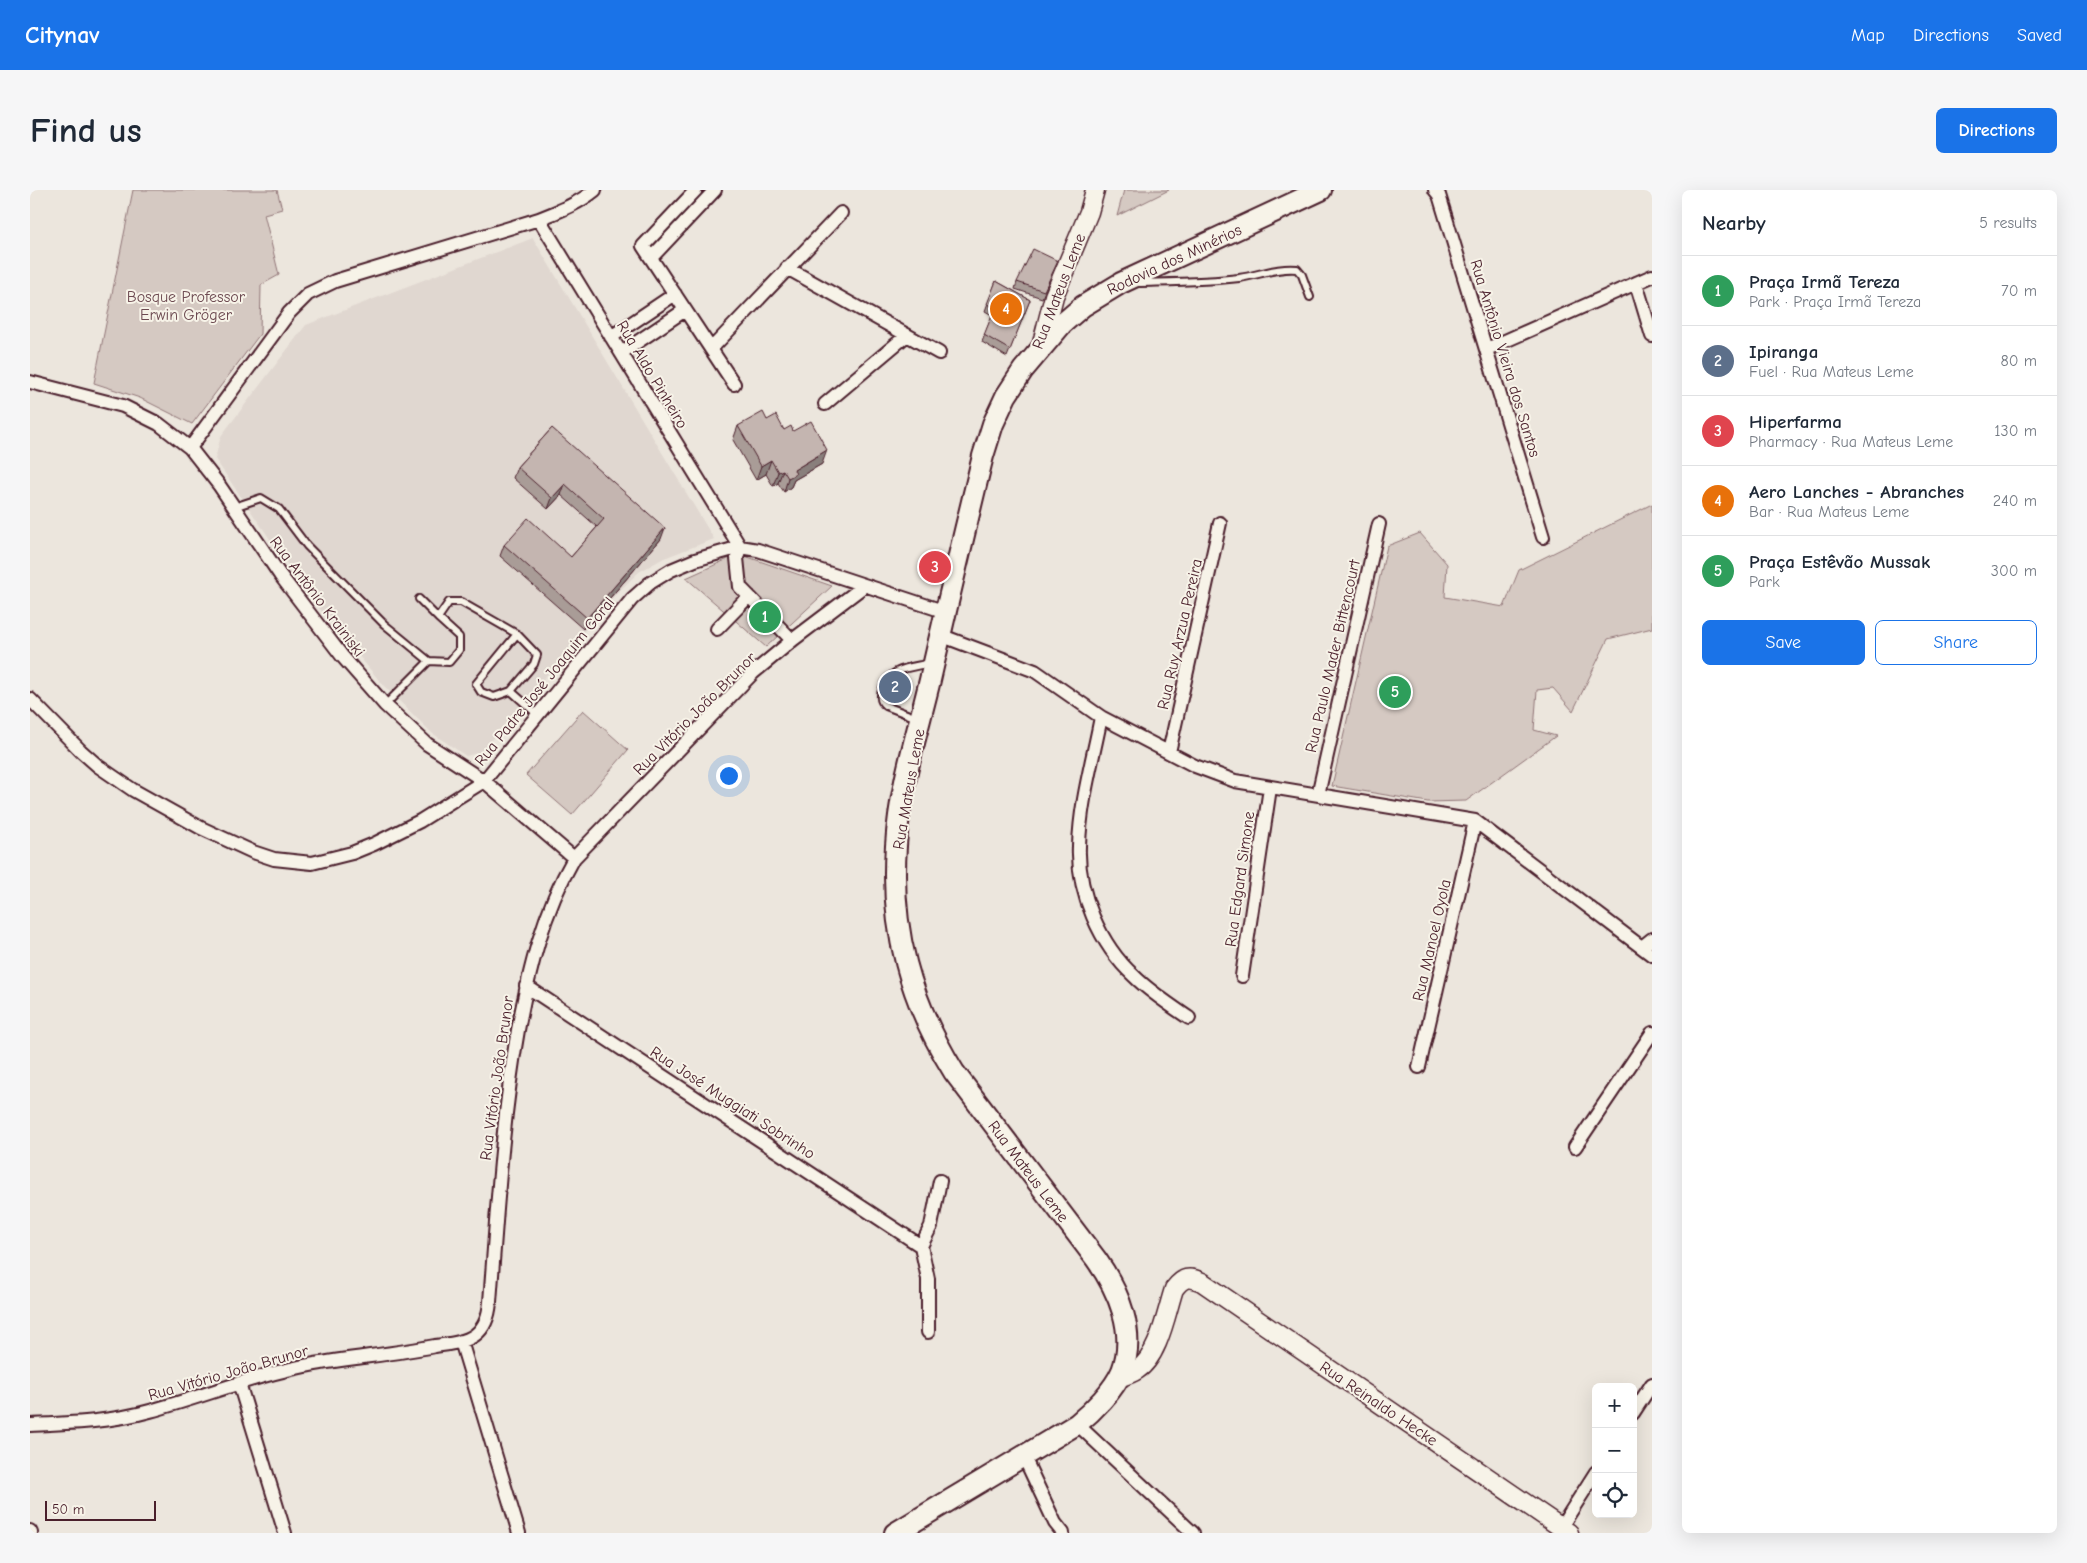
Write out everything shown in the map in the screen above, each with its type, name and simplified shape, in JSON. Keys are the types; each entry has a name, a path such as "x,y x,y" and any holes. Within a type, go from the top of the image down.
{"main road":[{"name":"Rodovia dos Minérios","path":"1041,347 1062,324 1083,306 1121,283 1320,190"},
{"name":"Rua Mateus Leme","path":"895,1533 1077,1424 1100,1402 1118,1378 1125,1356 1126,1342 1122,1306 1115,1290 1096,1259 954,1072 932,1034 920,1009 908,975 897,913 896,845 904,791 983,456 993,424 1006,396 1041,347"}],"street":[{"path":"190,448 289,313 308,294 335,281 539,219 584,199 595,190"},
{"path":"696,190 644,246 734,384"},
{"path":"651,258 716,190"},
{"name":"Rua Mateus Leme","path":"1041,347 1054,296 1089,212 1095,190"},
{"name":"Rua Antônio Vieira dos Santos","path":"1441,192 1543,537"},
{"path":"711,349 841,212"},
{"name":"Rua Aldo Pinheiro","path":"539,219 740,547"},
{"path":"788,268 939,353"},
{"path":"1487,349 1652,276"},
{"path":"1636,283 1652,336"},
{"path":"611,337 675,294"},
{"path":"621,353 685,310"},
{"path":"825,404 907,336"},
{"name":"Rua Antônio Krainiski","path":"30,382 104,400 130,409 159,424 190,448 205,465 280,576 385,705 427,744 484,781 574,858"},
{"name":"Rua Ruy Arzua Pereira","path":"1169,752 1220,523"},
{"name":"Rua Paulo Mader Bittencourt","path":"1318,795 1379,524"},
{"path":"740,547 737,558 740,587 792,640"},
{"name":"Rua Padre José Joaquim Goral","path":"30,699 81,751 133,790 224,839 253,852 296,863 312,863 329,860 374,844 420,821 484,781 632,599 650,583 671,570 695,560 740,547 782,556 864,586"},
{"path":"864,586 946,612"},
{"name":"Rua Vitório João Brunor","path":"30,1425 80,1423 127,1416 150,1411 239,1383 314,1364 461,1341 475,1335 483,1327 488,1315 506,1108 526,986 538,939 562,878 574,858 753,673 792,640 864,586"},
{"path":"717,629 749,596"},
{"path":"940,635 1035,671 1101,718 1169,752 1235,781 1475,821 1649,947"},
{"path":"1101,718 1080,824 1078,848 1086,896 1094,918 1117,958 1150,991 1189,1018"},
{"name":"Rua Edgard Simone","path":"1242,976 1270,788"},
{"name":"Rua Manoel Oyola","path":"1419,1067 1475,821"},
{"name":"Rua José Muggiati Sobrinho","path":"526,986 921,1246"},
{"path":"1575,1147 1652,1033"},
{"path":"928,1332 928,1279 921,1246 932,1226 940,1181"},
{"name":"Rua Reinaldo Hecke","path":"1118,1378 1136,1371 1147,1361 1154,1349 1174,1289 1179,1282 1186,1278 1202,1282 1565,1530"},
{"path":"461,1341 519,1533"},
{"path":"239,1383 285,1533"},
{"path":"1637,1407 1652,1384"},
{"path":"1077,1424 1193,1533"},
{"path":"1024,1457 1055,1524 1063,1533"},
{"path":"1565,1530 1595,1473"}],"lane":[{"path":"1121,283 1208,282 1245,277 1287,268 1297,269 1302,275 1310,297"},
{"path":"233,507 261,498 279,509 307,546 384,624 429,661 449,662 459,650 459,637 419,599"},
{"path":"438,618 449,602 460,602 517,634 537,655 534,664 511,691 494,697 481,692 476,684 517,634"},
{"path":"385,705 429,661"},
{"path":"921,719 886,706 882,703 880,695 887,678 895,671 934,662"},
{"path":"511,691 538,714"}],"shaded area":[{"path":"533,238 714,539 664,558 639,572 615,595 481,752 466,756 432,733 383,685 310,597 215,459 221,436 306,325"}],"green space":[{"name":"Bosque Professor Erwin Gröger","path":"133,190 277,190 282,209 264,214 279,275 261,285 260,334 192,424 140,398 94,383"},
{"path":"1124,190 1169,190 1117,216"},
{"path":"1652,504 1652,628 1608,639 1573,711 1553,688 1537,690 1534,730 1556,736 1466,801 1428,802 1332,786 1387,546 1420,533 1447,564 1445,597 1504,607 1519,570"},
{"path":"739,554 832,586 766,647 686,578"},
{"path":"583,710 628,750 572,815 526,775"}],"building":[{"path":"1033,249 1058,261 1044,291 1017,282"},
{"path":"996,281 1030,300 1010,350 984,335 995,308 987,304"},
{"path":"763,412 767,420 776,415 784,430 791,426 793,431 811,421 827,450 794,470 796,474 788,478 783,470 778,472 771,460 761,466 738,426"},
{"path":"552,428 665,528 587,618 504,545 528,518 571,557 604,519 565,484 552,498 517,467"}],"place":[{"name":"Aero Lanches - Abranches","path":"1006,309"},
{"name":"Hiperfarma","path":"935,567"},
{"name":"Praça Irmã Tereza","path":"765,617"},
{"name":"Ipiranga","path":"895,687"},
{"name":"Praça Estêvão Mussak","path":"1395,692"}]}
